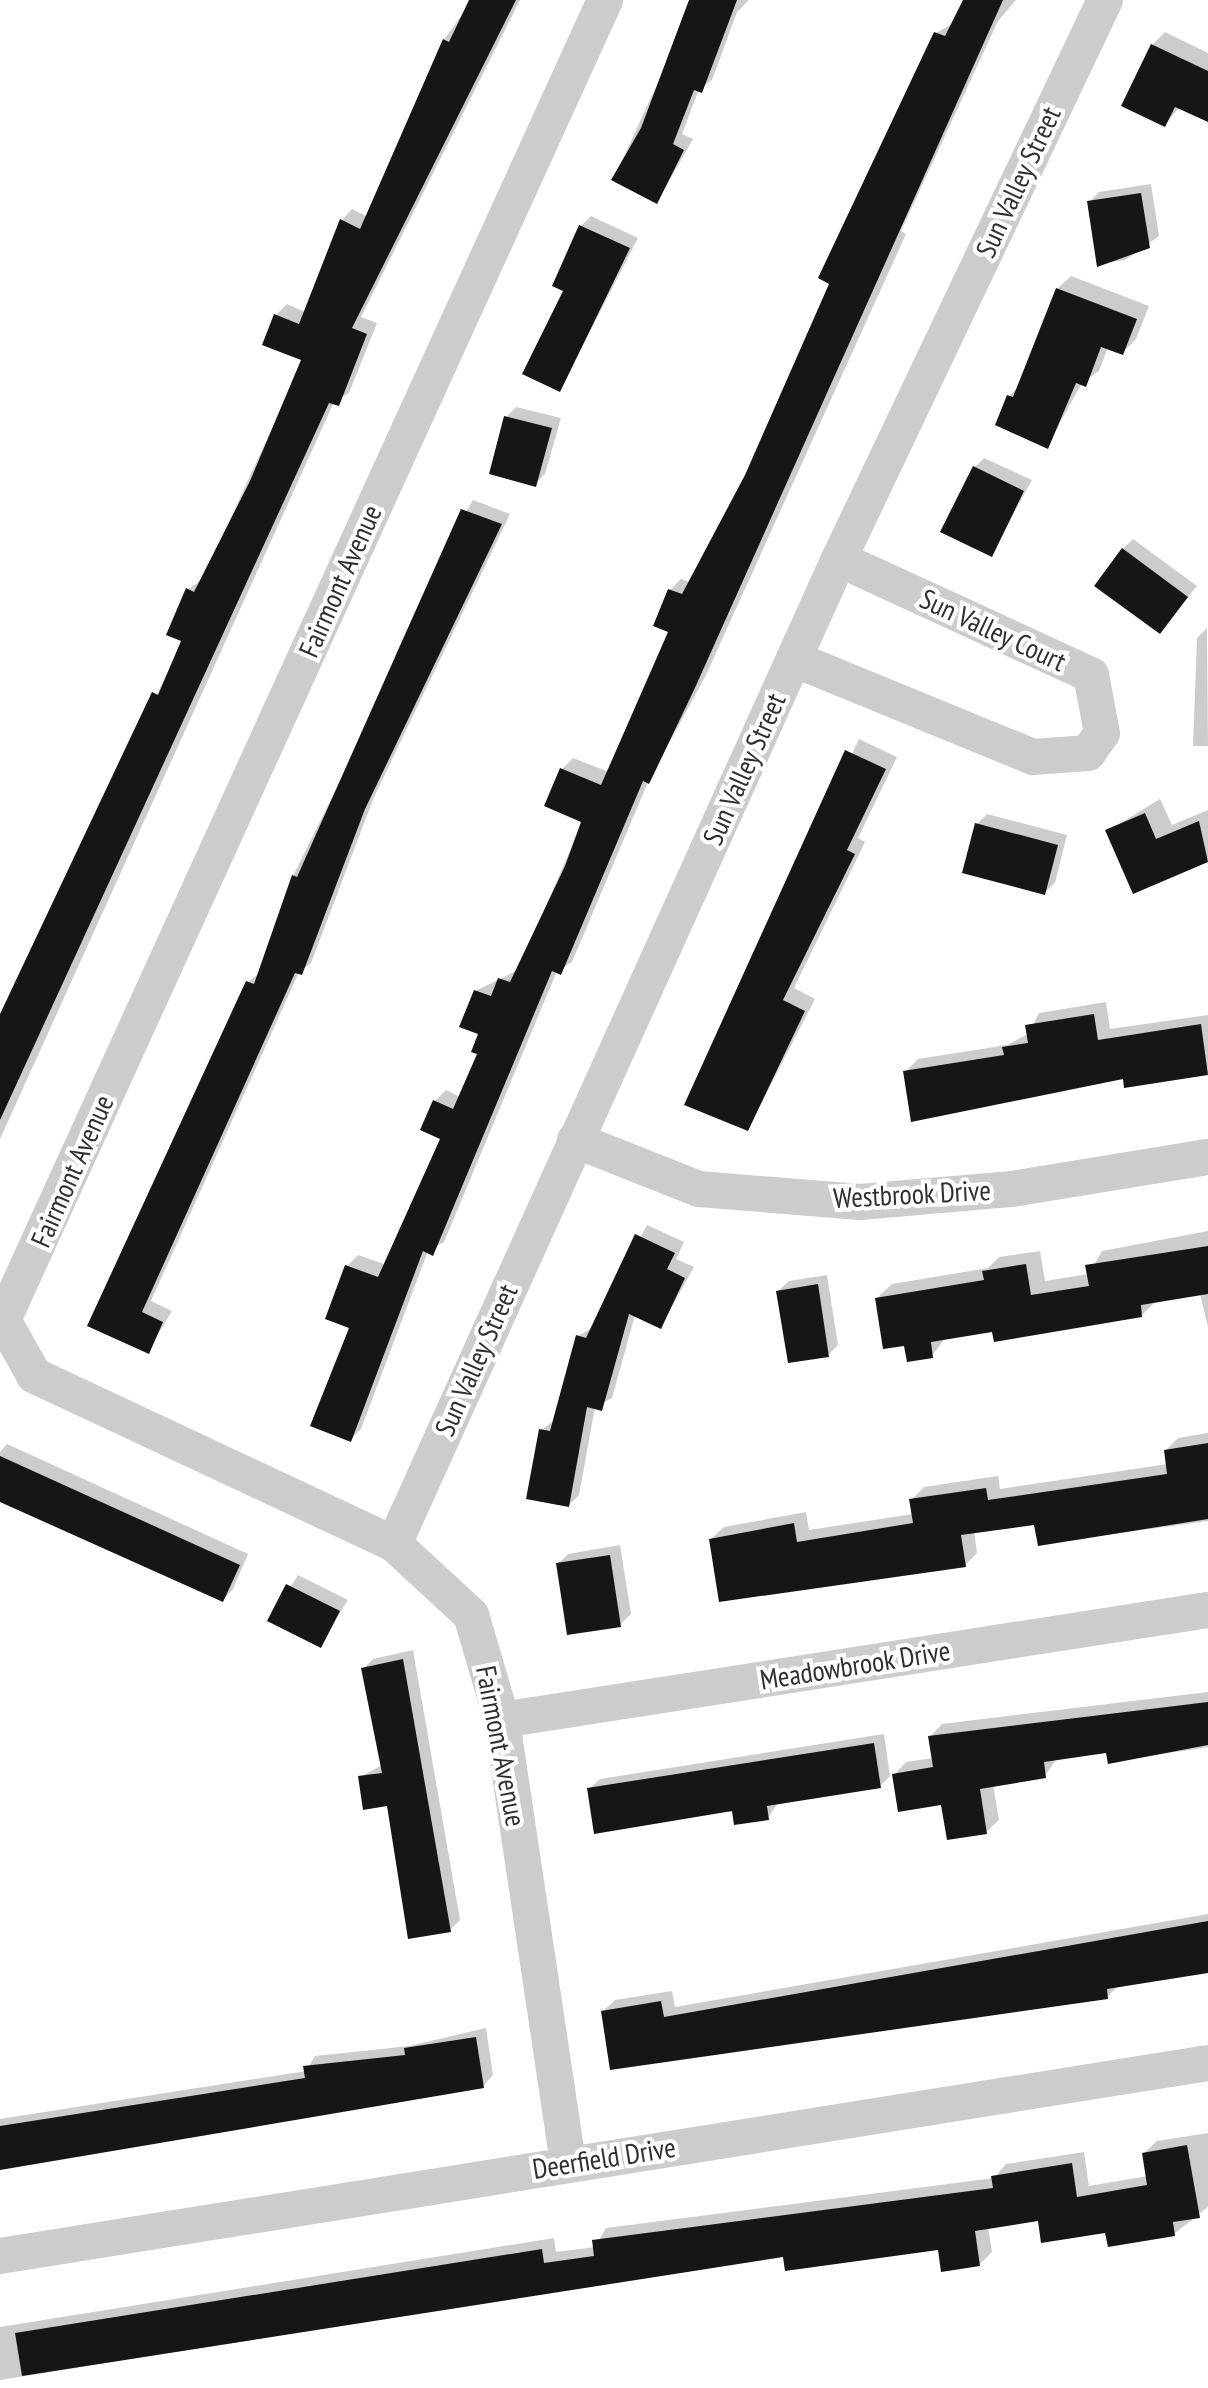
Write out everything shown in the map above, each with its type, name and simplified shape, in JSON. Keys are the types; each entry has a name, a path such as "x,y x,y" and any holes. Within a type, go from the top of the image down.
{"street":[{"name":"Fairmont Avenue","path":"568,2163 502,1720 471,1615 394,1544 34,1375 3,1320 605,0"},
{"name":"Sun Valley Street","path":"394,1544 839,559 1105,0"},
{"name":"Sun Valley Court","path":"794,659 1033,757 1088,753 1102,733 1091,675 839,559"},
{"name":"Westbrook Drive","path":"575,1140 699,1189 860,1202 1012,1189 1208,1157"},
{"name":"Meadowbrook Drive","path":"502,1720 1208,1610"},
{"name":"Deerfield Drive","path":"0,2256 1208,2063"}],"building":[{"path":"469,0 516,0 352,328 367,334 339,406 329,403 0,1120 0,1014 152,692 158,695 181,641 166,635 186,588 194,592 250,481 301,360 262,345 274,314 299,324 340,219 360,229 443,39 449,42"},
{"path":"689,0 737,0 702,93 694,90 673,144 684,150 657,204 611,180 641,128"},
{"path":"963,0 1003,0 694,690 649,784 643,781 561,975 552,971 433,1256 423,1251 351,1442 310,1426 349,1328 325,1319 345,1265 378,1277 440,1139 420,1130 433,1100 453,1109 477,1054 471,1052 478,1034 459,1027 474,990 491,996 498,978 510,982 565,866 581,822 544,806 560,768 601,785 668,632 653,626 668,589 682,594 745,475 829,284 818,278 934,32 945,36"},
{"path":"1151,44 1208,71 1208,122 1175,107 1165,127 1121,106"},
{"path":"1141,193 1150,248 1097,267 1087,201"},
{"path":"579,225 630,248 560,392 522,374 563,291 552,286"},
{"path":"1056,288 1137,319 1123,355 1101,347 1086,387 1076,383 1048,449 995,425 1007,395 1013,397"},
{"path":"504,416 552,428 536,487 489,474"},
{"path":"973,466 1024,491 992,557 940,532"},
{"path":"461,509 502,524 365,809 302,975 295,973 142,1312 163,1322 149,1354 87,1326 246,981 254,984 292,875 297,877"},
{"path":"1122,548 1188,597 1160,634 1094,586"},
{"path":"845,750 886,769 847,850 855,854 783,1000 805,1011 748,1131 684,1105"},
{"path":"1145,813 1156,839 1199,821 1208,862 1133,894 1105,830"},
{"path":"975,823 1058,845 1045,895 962,873"},
{"path":"1094,1014 1098,1040 1201,1024 1208,1075 1124,1088 1123,1079 911,1122 903,1071 1004,1055 1002,1047 1028,1043 1025,1025"},
{"path":"635,1234 675,1253 667,1269 685,1278 661,1329 629,1314 602,1411 587,1407 569,1507 526,1499 539,1429 550,1431 576,1335 586,1338"},
{"path":"1208,1246 1208,1294 1141,1305 1142,1317 994,1342 992,1332 931,1342 933,1358 907,1362 904,1346 883,1349 875,1298 984,1280 982,1271 1026,1264 1031,1295 1089,1286 1085,1265"},
{"path":"818,1284 829,1357 788,1363 776,1291"},
{"path":"1208,1443 1208,1519 1038,1546 1034,1525 961,1535 966,1567 719,1602 709,1539 794,1523 797,1542 913,1523 909,1499 986,1488 988,1500 1167,1474 1164,1450"},
{"path":"0,1456 240,1565 223,1602 0,1502"},
{"path":"610,1555 621,1627 567,1635 556,1563"},
{"path":"286,1584 340,1611 321,1648 267,1621"},
{"path":"403,1659 451,1932 408,1939 387,1806 363,1810 358,1776 382,1773 361,1668"},
{"path":"1208,1702 1208,1745 1108,1764 1106,1753 1044,1762 1046,1778 980,1789 987,1834 947,1840 941,1805 898,1812 892,1774 933,1767 928,1736"},
{"path":"874,1743 881,1788 767,1806 769,1820 734,1825 732,1811 594,1834 587,1788"},
{"path":"1208,1921 1208,1973 1107,1989 1108,1999 610,2070 601,2011 661,2001 664,2017"},
{"path":"476,2037 484,2088 0,2170 0,2126 305,2078 303,2066 405,2055 404,2048"},
{"path":"1187,2145 1200,2218 1173,2222 1175,2236 1108,2247 1105,2233 1041,2243 1038,2221 975,2231 980,2266 941,2272 938,2250 785,2271 783,2257 22,2376 15,2333 542,2249 544,2263 594,2256 592,2240 993,2188 991,2176 1072,2163 1077,2197 1147,2185 1142,2153"}]}
